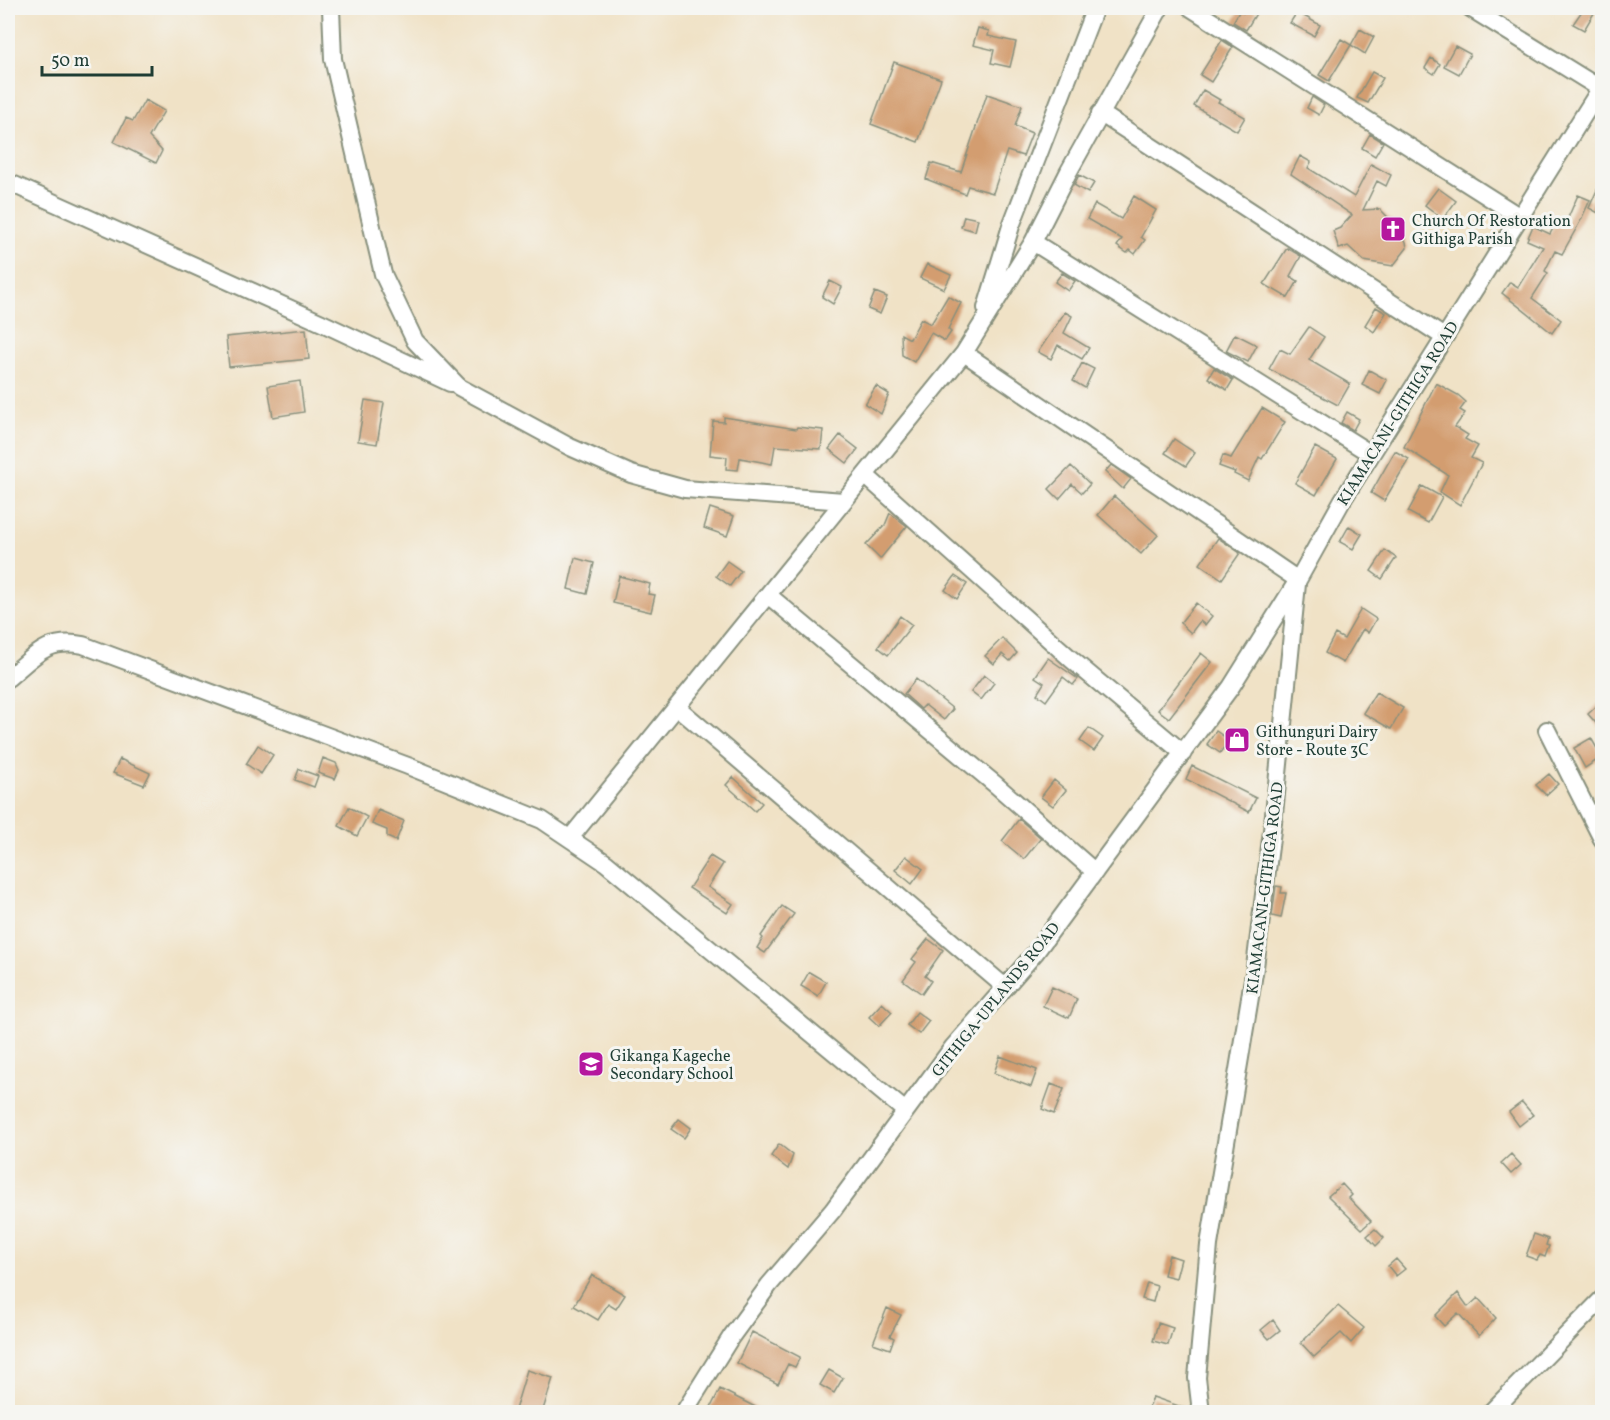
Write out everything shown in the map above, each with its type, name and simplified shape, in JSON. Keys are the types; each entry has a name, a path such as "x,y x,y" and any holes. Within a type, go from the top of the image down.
{"street":[{"path":"331,8 333,59 383,274 415,341 459,387"},
{"path":"982,323 1011,226 1095,8"},
{"path":"571,837 964,352 1033,242 1100,113 1160,8"},
{"path":"1191,8 1520,217"},
{"path":"1470,8 1602,87"},
{"name":"KIAMACANI-GITHIGA ROAD","path":"1201,1413 1197,1378 1209,1245 1255,967 1274,814 1298,580 1371,454 1602,87"},
{"path":"1100,113 1444,337"},
{"path":"8,182 322,322 459,387 570,447 631,474 685,489 844,501"},
{"path":"1033,242 1371,454"},
{"path":"964,352 1298,580"},
{"path":"865,475 1071,658 1183,753"},
{"name":"GITHIGA-UPLANDS ROAD","path":"684,1413 731,1337 769,1285 833,1210 904,1110 953,1047 1035,953 1183,753 1231,687 1298,580"},
{"path":"768,595 996,784 1095,872"},
{"path":"8,678 47,646 65,642 84,645 418,770 542,820 571,837 606,863 904,1110"},
{"path":"677,707 1005,987"},
{"path":"1547,730 1602,839"},
{"path":"1491,1413 1602,1299"}],"building":[{"path":"1246,8 1257,12 1246,30 1233,22 1240,10 1243,13"},
{"path":"1584,8 1597,8 1584,30 1573,24"},
{"path":"1297,12 1320,25 1314,36 1290,23"},
{"path":"978,28 989,31 988,36 1016,42 1010,67 991,63 994,50 973,45"},
{"path":"1360,29 1374,37 1365,54 1351,45"},
{"path":"1341,39 1351,45 1329,81 1319,75"},
{"path":"1222,40 1233,47 1211,82 1200,75"},
{"path":"1455,46 1470,54 1459,74 1444,66"},
{"path":"1431,58 1440,64 1434,74 1425,68"},
{"path":"894,62 941,79 918,142 871,124"},
{"path":"1372,72 1383,78 1368,103 1357,98"},
{"path":"1203,90 1220,100 1218,102 1245,117 1237,131 1194,106"},
{"path":"987,94 1022,106 1015,126 1032,133 1023,156 1007,151 993,193 968,186 965,194 926,179 931,163 961,172"},
{"path":"1312,97 1324,105 1319,115 1307,108"},
{"path":"145,100 164,111 149,137 162,151 156,163 114,142 126,118 133,121"},
{"path":"1370,134 1383,142 1375,156 1362,148"},
{"path":"1300,156 1311,162 1308,168 1354,197 1371,164 1391,175 1386,186 1377,181 1363,210 1380,209 1400,230 1407,248 1393,266 1364,261 1348,246 1339,249 1333,231 1340,228 1352,215 1291,174"},
{"path":"1079,175 1094,183 1088,193 1074,185"},
{"path":"1602,179 1602,215 1589,208"},
{"path":"1438,188 1456,201 1443,219 1425,205"},
{"path":"1578,195 1590,200 1562,254 1555,251 1545,271 1548,273 1532,298 1561,320 1552,333 1502,293 1510,282 1518,287 1543,247 1527,240 1533,226 1550,234 1556,223 1564,227"},
{"path":"1134,196 1156,210 1141,237 1145,240 1135,254 1130,250 1127,253 1117,246 1122,239 1087,219 1095,204 1121,219"},
{"path":"964,216 978,219 975,231 961,227"},
{"path":"1287,248 1301,256 1290,276 1298,281 1288,298 1264,284"},
{"path":"927,264 951,275 944,289 920,278"},
{"path":"1062,273 1075,281 1068,291 1055,282"},
{"path":"830,281 842,287 833,304 822,297"},
{"path":"875,292 887,297 880,314 868,309"},
{"path":"948,296 961,303 948,329 951,332 945,341 931,333 914,362 902,355 901,334 910,339 921,319 931,324"},
{"path":"1376,307 1386,313 1374,332 1365,325"},
{"path":"1065,312 1072,316 1064,333 1089,348 1082,359 1058,345 1051,359 1038,352"},
{"path":"1309,327 1324,337 1309,360 1350,384 1338,405 1269,369 1280,349 1290,354"},
{"path":"306,329 309,359 229,367 226,337"},
{"path":"1235,334 1257,345 1248,362 1226,351"},
{"path":"1082,363 1094,369 1085,388 1073,381"},
{"path":"1214,368 1233,380 1227,390 1208,378"},
{"path":"1369,370 1387,380 1380,394 1362,385"},
{"path":"300,381 304,412 273,417 268,386"},
{"path":"1436,383 1466,402 1460,410 1465,413 1455,427 1468,435 1465,439 1478,446 1471,458 1482,463 1460,505 1440,492 1448,475 1404,447"},
{"path":"876,386 889,394 881,414 865,404"},
{"path":"365,400 384,403 377,444 358,441"},
{"path":"1262,408 1285,422 1262,459 1259,457 1248,481 1234,474 1235,472 1219,466 1223,455 1231,458"},
{"path":"1347,412 1359,419 1353,430 1341,423"},
{"path":"724,417 796,429 797,427 823,430 821,449 775,446 772,464 740,458 738,470 726,469 727,457 710,455 713,421 724,422"},
{"path":"840,435 858,449 847,463 829,449"},
{"path":"1174,439 1195,453 1186,466 1165,453"},
{"path":"1315,447 1337,459 1316,495 1295,483"},
{"path":"1395,451 1409,459 1384,501 1371,493"},
{"path":"1111,465 1131,479 1123,489 1105,472"},
{"path":"1071,466 1090,484 1082,493 1072,484 1059,499 1049,489"},
{"path":"1422,486 1442,497 1428,523 1408,512"},
{"path":"1114,496 1158,535 1141,554 1098,515"},
{"path":"710,508 734,516 727,536 704,528"},
{"path":"890,513 907,526 880,559 866,545 885,525"},
{"path":"1349,526 1362,534 1353,549 1340,542"},
{"path":"1218,538 1240,553 1222,579 1200,564"},
{"path":"1385,550 1396,558 1382,579 1371,571"},
{"path":"575,558 594,563 587,594 568,589"},
{"path":"727,561 741,571 730,586 716,576"},
{"path":"619,576 650,584 648,594 655,595 651,612 613,603"},
{"path":"955,576 967,584 957,599 945,590"},
{"path":"1196,603 1212,616 1205,625 1200,621 1191,633 1180,623"},
{"path":"1361,609 1376,619 1368,633 1363,629 1343,663 1325,653 1335,634 1344,639"},
{"path":"900,616 912,625 888,655 878,647"},
{"path":"1002,638 1017,653 1010,661 1002,654 994,664 985,656"},
{"path":"1201,653 1212,662 1169,718 1158,710"},
{"path":"1048,658 1078,679 1073,685 1063,677 1046,701 1037,694 1044,683 1035,677"},
{"path":"984,675 994,683 981,700 971,692"},
{"path":"916,679 953,709 944,720 925,705 921,709 904,694"},
{"path":"1376,692 1403,708 1391,729 1363,713"},
{"path":"1602,701 1602,730 1588,714"},
{"path":"1089,728 1103,738 1094,751 1080,741"},
{"path":"1216,731 1229,740 1220,753 1207,744"},
{"path":"1591,738 1602,757 1585,768 1574,748"},
{"path":"258,745 273,755 261,774 246,764"},
{"path":"323,758 336,763 339,770 335,779 318,773"},
{"path":"120,759 150,773 144,785 113,773"},
{"path":"1192,766 1256,798 1249,812 1186,779"},
{"path":"299,769 318,776 314,787 295,780"},
{"path":"1549,774 1558,784 1546,795 1536,785"},
{"path":"733,777 762,803 755,811 726,785"},
{"path":"1054,780 1066,790 1053,806 1041,797"},
{"path":"349,807 367,817 357,836 339,826"},
{"path":"378,810 404,821 396,841 387,837 387,830 372,824"},
{"path":"1019,819 1041,838 1024,859 1002,841"},
{"path":"710,856 723,864 708,887 733,904 727,913 689,888"},
{"path":"906,856 923,869 912,884 895,870"},
{"path":"1276,886 1282,887 1281,893 1286,893 1281,918 1272,916"},
{"path":"782,906 794,914 765,953 757,948 763,938 761,936"},
{"path":"928,939 943,950 925,976 931,981 922,994 903,980 916,962 912,959"},
{"path":"809,972 826,982 818,996 801,986"},
{"path":"1052,987 1077,999 1069,1018 1043,1006"},
{"path":"882,1003 892,1012 879,1026 869,1017"},
{"path":"917,1012 929,1021 919,1034 907,1025"},
{"path":"1000,1056 1037,1070 1031,1087 994,1073"},
{"path":"1051,1084 1064,1089 1054,1114 1042,1109"},
{"path":"1522,1102 1533,1115 1519,1126 1509,1112"},
{"path":"679,1119 691,1128 684,1138 671,1129"},
{"path":"779,1144 793,1155 788,1169 771,1156"},
{"path":"1511,1154 1521,1165 1511,1174 1501,1163"},
{"path":"1342,1184 1352,1195 1349,1198 1371,1221 1362,1229 1328,1196"},
{"path":"1375,1229 1384,1238 1376,1246 1367,1236"},
{"path":"1534,1234 1548,1239 1546,1245 1549,1246 1545,1257 1540,1255 1537,1260 1526,1256"},
{"path":"1169,1255 1181,1259 1176,1278 1164,1275"},
{"path":"1396,1259 1405,1269 1396,1276 1388,1266"},
{"path":"592,1275 625,1295 616,1309 608,1304 598,1320 574,1306"},
{"path":"1147,1283 1157,1286 1153,1302 1142,1299"},
{"path":"1458,1293 1468,1307 1478,1298 1496,1318 1479,1336 1458,1313 1444,1326 1435,1316"},
{"path":"1338,1306 1364,1328 1351,1343 1341,1333 1314,1357 1301,1343"},
{"path":"887,1308 901,1315 890,1336 894,1338 890,1349 873,1343"},
{"path":"1273,1320 1280,1330 1269,1339 1261,1330"},
{"path":"1158,1323 1173,1328 1168,1345 1153,1341"},
{"path":"752,1332 800,1357 795,1367 788,1364 778,1384 737,1363"},
{"path":"527,1370 553,1378 542,1413 514,1413"},
{"path":"829,1370 843,1378 834,1393 820,1385"},
{"path":"720,1389 767,1413 708,1413"},
{"path":"1153,1397 1190,1410 1190,1413 1147,1413"}],"place":[{"name":"Church Of Restoration Githiga Parish","path":"1393,229"},
{"name":"Githunguri Dairy Store - Route 3C","path":"1237,740"},
{"name":"Gikanga Kageche Secondary School","path":"591,1064"}]}
